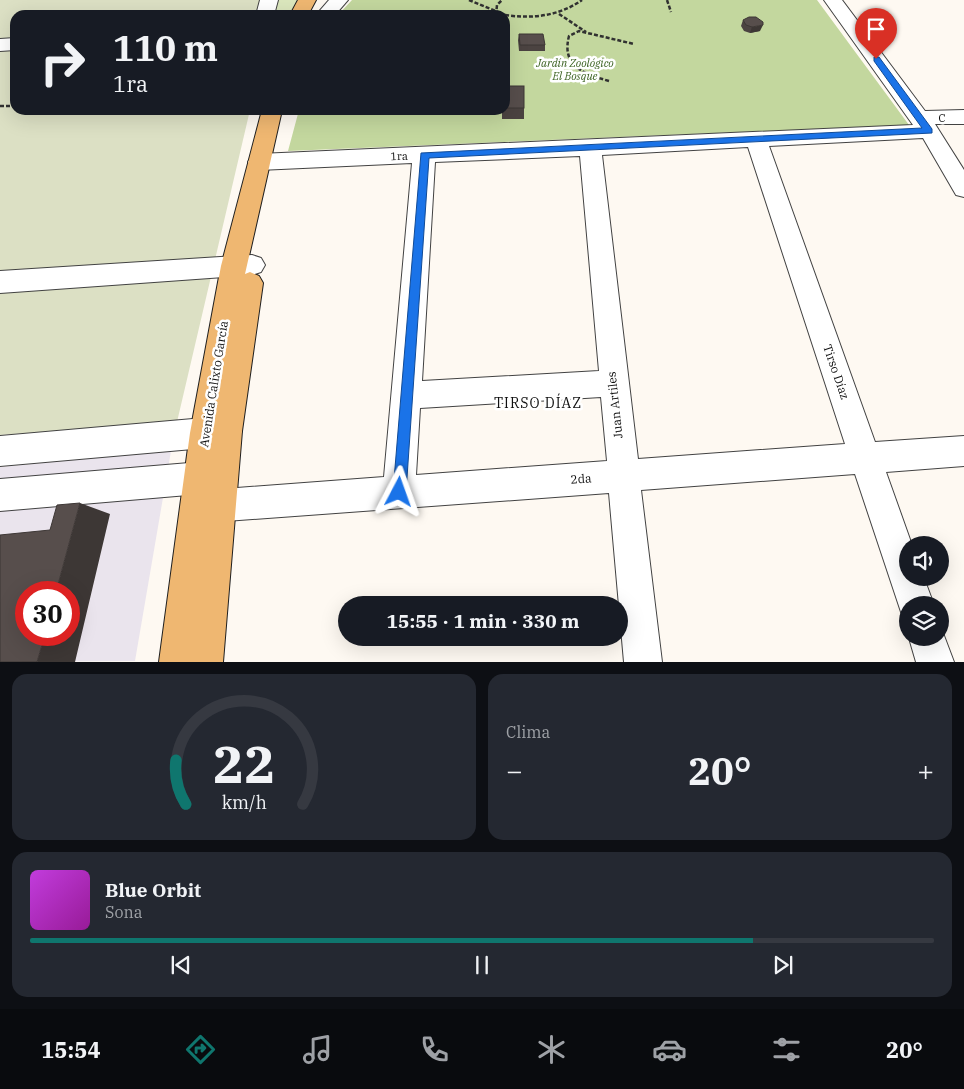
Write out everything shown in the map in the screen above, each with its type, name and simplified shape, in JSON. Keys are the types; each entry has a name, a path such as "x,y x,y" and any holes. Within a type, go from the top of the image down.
{"main road":[{"name":"Avenida Calixto García","path":"269,161 272,115"},
{"name":"Avenida Calixto García","path":"178,662 243,266 269,161 290,115"},
{"name":"Avenida Calixto García","path":"204,662 206,497"}],"street":[{"path":"329,10 338,0"},
{"path":"833,0 924,125 964,189"},
{"name":"C","path":"924,125 964,117"},
{"name":"1ra","path":"269,161 756,140 924,125"},
{"name":"Tirso Díaz","path":"756,140 913,596"},
{"name":"Juan Artiles","path":"590,148 642,662"},
{"path":"399,492 424,155"},
{"path":"0,282 243,266"},
{"path":"406,395 613,383"},
{"path":"0,451 216,432"},
{"name":"2da","path":"0,495 206,497 399,492 964,451"},
{"path":"930,646 936,662"}],"path":[{"path":"469,0 488,10"},
{"path":"510,15 559,14 582,0"},
{"path":"667,0 671,12"},
{"path":"559,14 586,32"},
{"path":"609,81 586,74 574,66 567,54 568,36 570,33 586,32 634,44"}],"shaded area":[{"path":"171,451 135,661 0,662 0,467"}],"green space":[{"path":"0,0 277,0 274,10 10,10 10,115 249,115 177,422 0,435"},
{"path":"277,0 298,0 293,10 274,10"},
{"name":"Jardín Zoológico El Bosque","path":"352,0 817,0 909,125 288,151 298,115 510,115 510,10 343,10"}],"building":[{"path":"749,17 756,17 763,22 763,25 752,27 746,25 743,20"},
{"path":"519,34 543,34 545,45 520,45"},
{"path":"510,86 524,86 524,108 510,108"},
{"path":"80,503 59,581 15,581 15,646 42,646 37,662 0,662 0,535 50,530 57,505"}],"district":[{"name":"TIRSO DÍAZ","path":"538,403"}],"route":[{"path":"399,492 424,155 929,131 876,59"}]}
